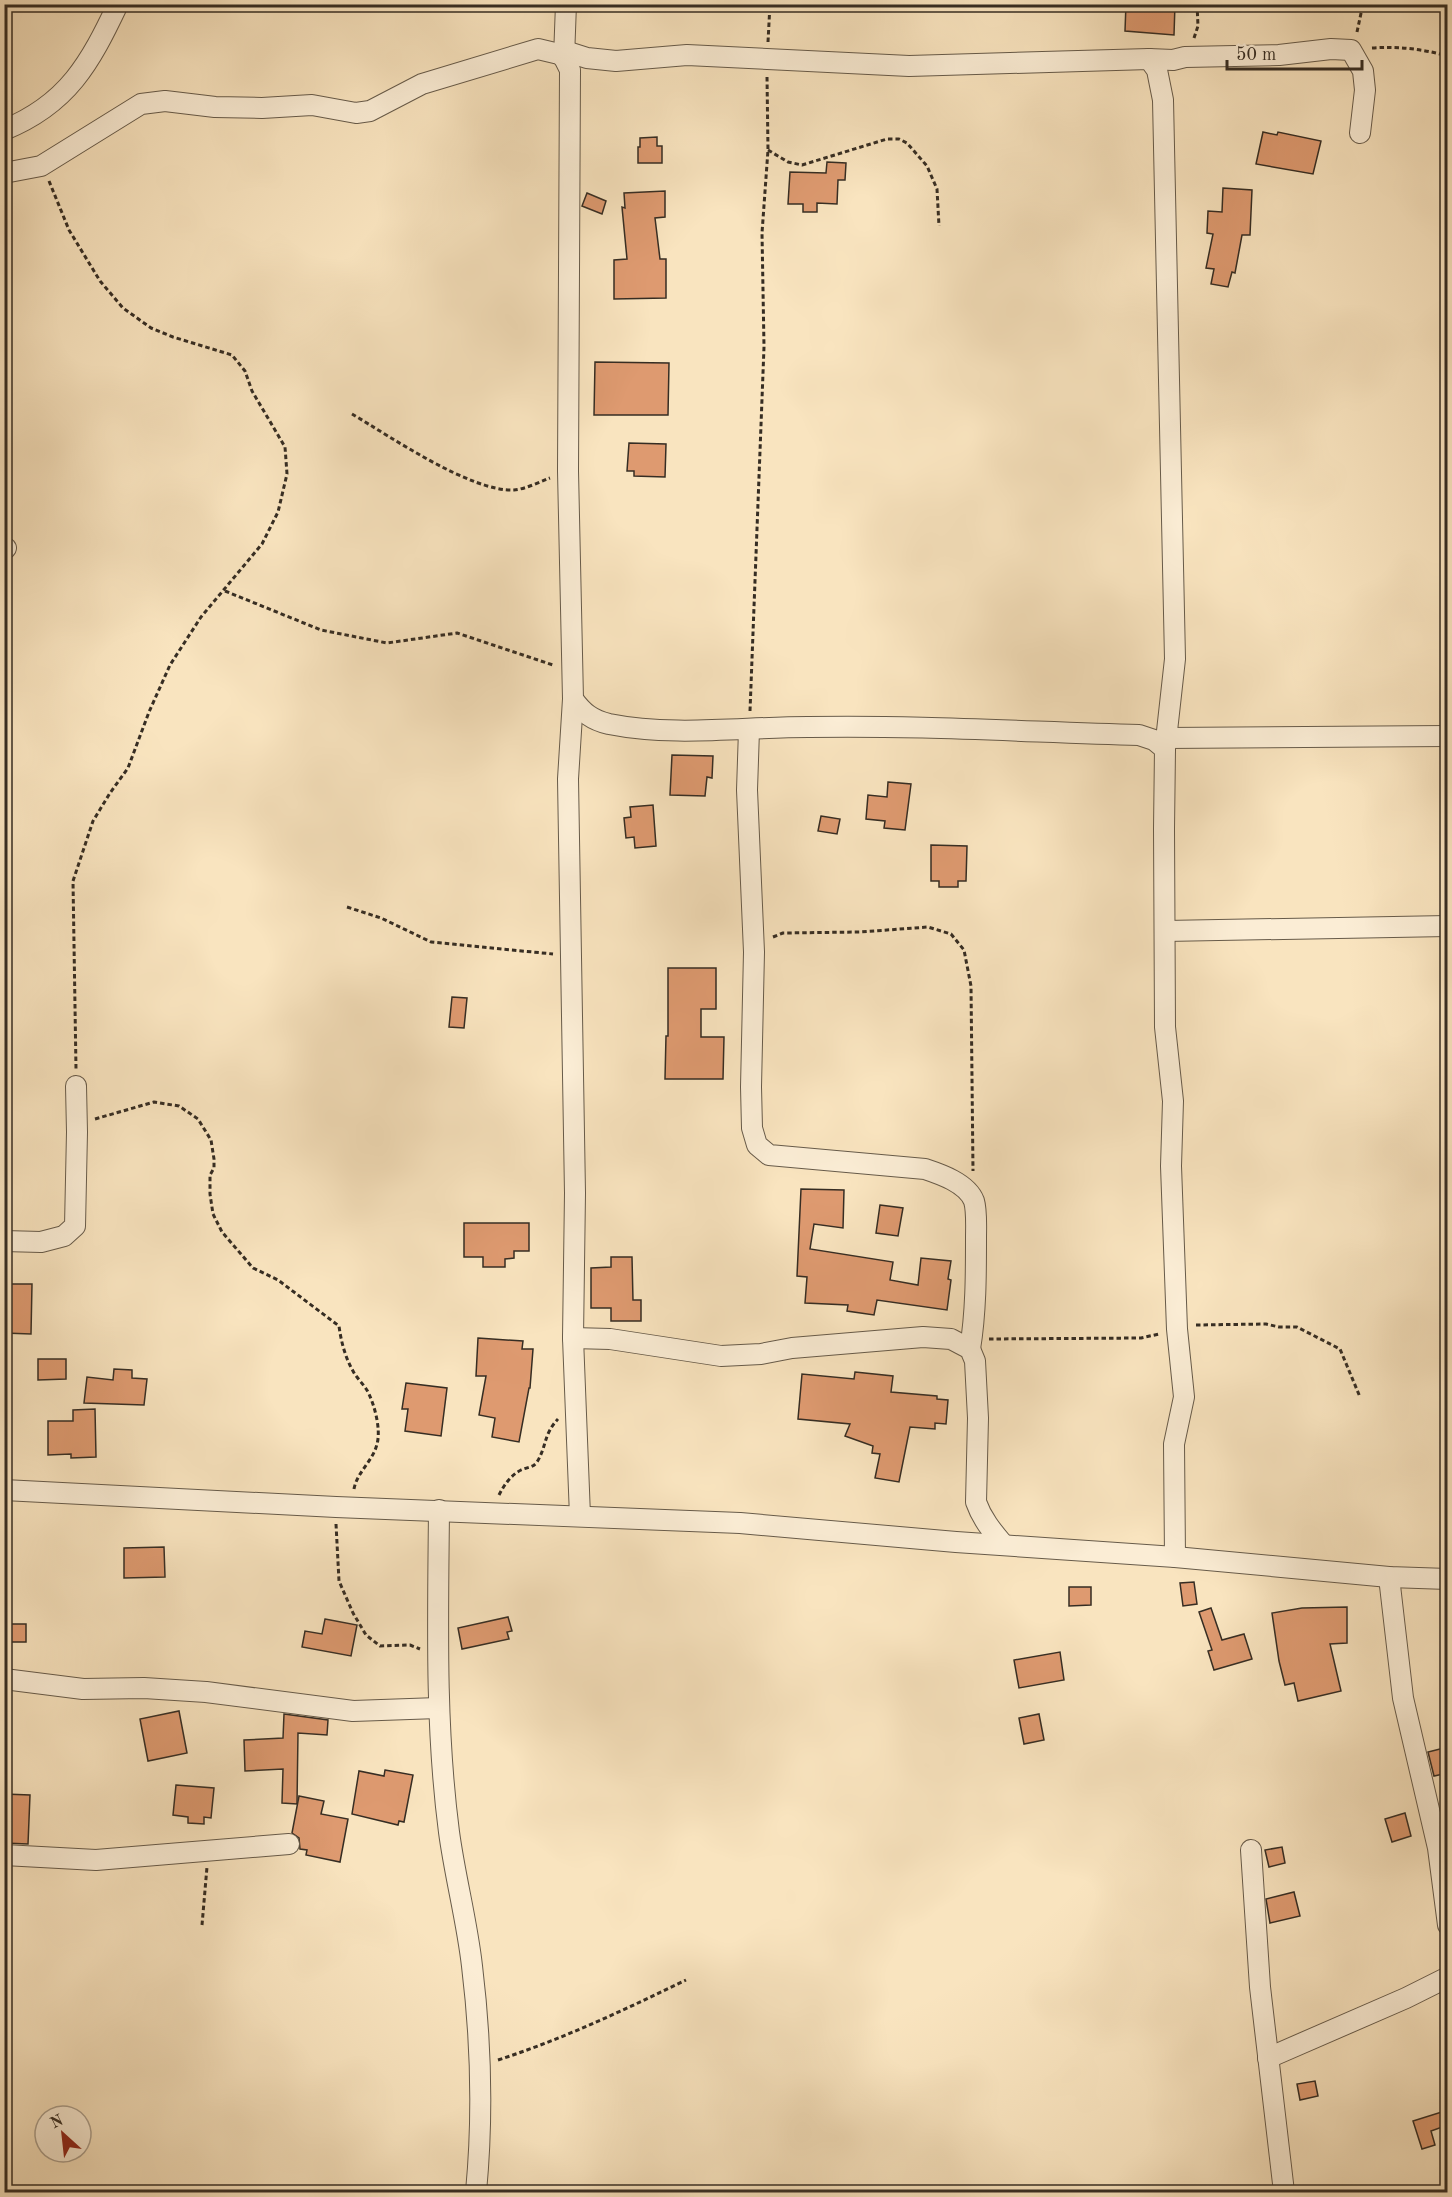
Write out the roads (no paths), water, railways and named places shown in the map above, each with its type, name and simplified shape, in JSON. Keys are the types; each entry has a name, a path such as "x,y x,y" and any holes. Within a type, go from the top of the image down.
{"street":[{"path":"4,130 48,107 72,85 98,46 118,4"},
{"path":"566,4 564,55 570,70 568,471 573,699 568,779 575,1193 573,1338 580,1516"},
{"path":"4,173 41,166 141,104 165,101 214,107 262,108 312,105 356,113 370,111 422,84 538,49 564,55 616,61 687,55 767,57 909,66 1279,56 1352,50 1364,71 1365,90 1360,133"},
{"path":"1149,59 1161,81 1163,100 1175,659 1165,743 1165,1027 1173,1101 1171,1166 1177,1322 1184,1397 1174,1444 1175,1557"},
{"path":"1161,81 1176,59"},
{"path":"573,699 585,714 606,723 643,729 749,730 807,727 1140,735 1165,743 1448,736"},
{"path":"749,730 747,790 754,952 752,1128 758,1145 769,1155 924,1169 945,1175 960,1185 974,1200 976,1281 971,1343 975,1361 978,1418 976,1502 980,1513 1003,1544"},
{"path":"1165,931 1448,926"},
{"path":"4,1241 41,1242 64,1236 75,1226 76,1086"},
{"path":"573,1338 610,1339 721,1356 761,1354 792,1347 923,1337 971,1343"},
{"path":"4,1490 740,1523 956,1542 1175,1557 1389,1577 1448,1579"},
{"path":"439,1510 438,1708 449,1831 472,1965 479,2066 479,2157 476,2193"},
{"path":"956,1542 980,1513"},
{"path":"1389,1577 1403,1698 1438,1848 1448,1925"},
{"path":"4,1679 82,1689 144,1688 206,1692 353,1711 438,1708"},
{"path":"4,1855 96,1860 289,1844"},
{"path":"1251,1850 1260,1987 1284,2193"},
{"path":"1268,2058 1406,1998 1448,1977"}]}
